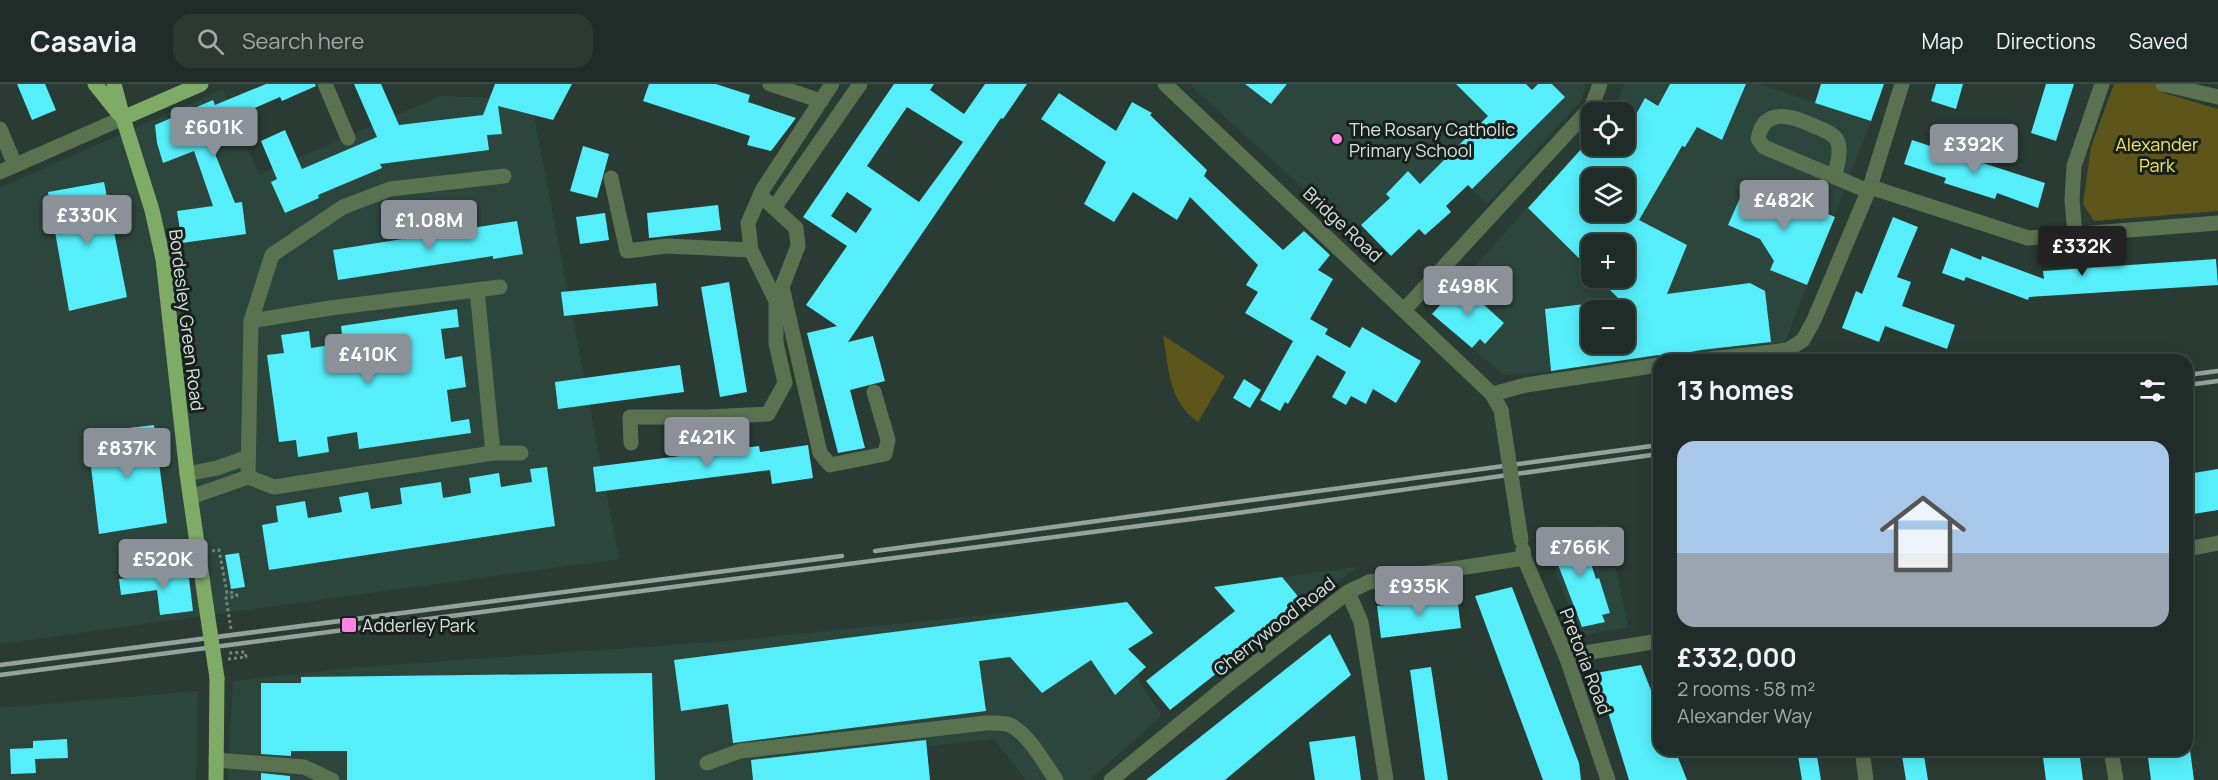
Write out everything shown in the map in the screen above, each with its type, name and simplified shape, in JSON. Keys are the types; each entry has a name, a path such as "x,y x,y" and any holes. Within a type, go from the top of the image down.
{"main road":[{"path":"95,84 123,118 201,84"},
{"name":"Bordesley Green Road","path":"114,84 152,210 163,259 187,474 217,678 216,780"}],"street":[{"path":"326,84 348,138"},
{"path":"770,84 821,101"},
{"path":"631,443 630,417 768,414 785,383 776,343 776,301 751,250 748,223 760,195 832,84"},
{"path":"774,208 860,84"},
{"name":"Bridge Road","path":"1165,84 1405,309 1492,394 1501,410 1521,540"},
{"path":"1405,309 1592,106 1600,84"},
{"path":"1754,354 1788,350 1803,340 1814,320 1869,189 1902,84"},
{"path":"2075,235 2072,200 2074,166 2102,84"},
{"path":"2163,84 2218,97"},
{"path":"1834,177 1838,145 1836,138 1824,130 1791,116 1774,118 1765,123 1758,139 1764,147 1834,177 2028,238 2218,223"},
{"path":"0,172 123,118"},
{"path":"0,129 15,165"},
{"path":"248,477 251,321 272,255 343,207 390,189 504,176"},
{"path":"611,178 627,251 668,246 751,250"},
{"path":"760,195 796,228 798,246 782,287 820,453 830,465 885,454 888,440 874,392"},
{"path":"251,321 330,308 500,287"},
{"path":"477,290 493,453"},
{"path":"1492,394 1526,385 1653,366"},
{"path":"191,497 248,477 274,487 493,453 521,453"},
{"path":"187,474 217,468 248,457"},
{"name":"Pretoria Road","path":"1521,540 1524,558 1566,656 1608,780"},
{"path":"2193,548 2218,543"},
{"name":"Cherrywood Road","path":"1111,780 1230,683 1348,592 1369,582 1524,558"},
{"path":"1348,592 1361,622 1386,780"},
{"path":"1566,656 1653,642"},
{"path":"707,763 758,748 1003,723 1018,730 1026,738 1056,780"},
{"path":"1863,756 1866,780"},
{"path":"2112,756 2116,780"},
{"path":"216,760 304,766 332,780"}],"path":[{"path":"199,554 219,550 226,593 236,592 237,596 226,598 231,629"},
{"path":"215,660 246,657 245,652 229,654 229,651"}],"shaded area":[{"name":"The Rosary Catholic Primary School","path":"1189,84 1586,84 1581,101 1487,204 1443,160 1420,184 1408,172 1387,194 1390,198 1352,233"},
{"path":"1624,84 1759,84 1871,121 1785,342 1691,354 1653,354 1653,359 1551,372 1504,375 1432,314 1581,148 1581,156 1635,156 1635,102 1618,102"},
{"path":"223,89 259,175 441,96 496,98 533,111 619,559 0,644 0,188"},
{"path":"1607,524 1628,627 1580,636 1544,534"},
{"path":"1357,567 1261,642 1214,587"},
{"path":"1127,601 1153,633 1128,649 1146,667 1136,677 1162,716 1089,780 1026,780 994,739 927,746 930,780 228,780 233,681 351,668 728,641"},
{"path":"198,691 196,780 0,780 0,708"}],"green space":[{"name":"Alexander Park","path":"2114,84 2166,84 2164,93 2218,109 2218,211 2094,221 2083,204 2091,147"},
{"path":"1163,335 1225,376 1198,422 1188,414 1175,394"}],"building":[{"path":"17,84 45,84 56,110 32,120"},
{"path":"266,84 315,84 316,86 282,101 280,97 245,112 246,116 217,128 223,140 211,144 235,203 242,202 246,234 182,243 177,211 213,206 194,151 163,163 155,125 213,100 215,105"},
{"path":"354,84 381,84 399,125 483,115 495,84 572,84 553,120 498,106 502,134 487,135 489,150 380,164 382,168 318,195 319,198 285,213 271,182 277,179 261,141 285,130 302,169 377,137"},
{"path":"649,84 716,84 750,95 748,102 796,118 771,151 747,145 750,136 643,101"},
{"path":"894,84 934,84 930,90 964,114 985,84 1027,84 1003,119 1001,118 848,342 873,336 885,381 850,390 865,448 838,453 807,333 837,326 806,305 847,246 803,217","holes":["907,107 963,142 919,202 867,166","847,192 872,209 856,233 831,216"]},
{"path":"1245,84 1287,84 1271,104"},
{"path":"1456,84 1526,84 1532,90 1538,84 1552,84 1565,97 1472,189 1468,185 1446,206 1451,212 1425,235 1419,229 1391,256 1361,225 1390,198 1386,194 1408,171 1420,184 1488,116"},
{"path":"1670,84 1746,84 1722,140 1697,127 1685,147 1682,146 1639,220 1687,245 1667,294 1750,283 1765,291 1771,342 1680,354 1653,354 1551,371 1545,309 1581,304 1581,354 1635,354 1635,300 1620,300 1608,288 1635,288 1635,234 1581,234 1581,260 1528,208 1581,149 1581,156 1635,156 1635,116 1645,98 1658,106"},
{"path":"1821,84 1884,84 1871,121 1815,103"},
{"path":"1936,84 1963,84 1956,109 1931,101"},
{"path":"2046,84 2074,84 2056,141 2031,133"},
{"path":"1059,93 1116,131 1132,102 1152,113 1150,115 1207,170 1204,176 1283,250 1304,231 1330,255 1318,270 1333,279 1310,319 1328,329 1325,334 1350,348 1362,327 1421,361 1396,403 1373,389 1366,404 1351,396 1346,405 1332,397 1346,372 1317,355 1288,404 1285,402 1280,411 1260,400 1293,341 1245,313 1258,292 1246,285 1258,265 1190,197 1177,220 1133,192 1114,222 1084,204 1106,162 1041,119"},
{"path":"1912,140 2045,183 2038,208 1997,193 1995,199 1944,183 1946,178 1904,164"},
{"path":"583,146 609,154 597,198 570,191"},
{"path":"104,182 127,297 69,311 48,192"},
{"path":"1766,188 1835,217 1807,285 1770,270 1774,261 1760,239 1728,225 1744,189 1762,197"},
{"path":"718,205 721,230 649,238 647,213"},
{"path":"605,213 609,240 580,244 576,217"},
{"path":"1893,217 1918,227 1897,277 1911,282 1902,306 1955,325 1947,349 1885,326 1879,342 1842,328 1856,291 1862,294"},
{"path":"517,221 523,254 493,259 493,256 338,280 333,250"},
{"path":"1951,248 1981,260 1982,256 2044,279 2043,271 2216,259 2218,285 2029,297 2028,300 1966,277 1964,281 1942,273"},
{"path":"729,282 747,392 720,397 701,287"},
{"path":"656,283 658,306 564,316 561,292"},
{"path":"1460,283 1504,323 1485,344 1480,339 1472,348 1432,314"},
{"path":"457,309 459,327 441,329 445,359 462,356 466,387 447,390 451,422 469,419 471,433 359,449 357,432 327,437 329,452 298,457 296,440 279,442 267,355 284,353 281,335 309,331 311,348 343,343 341,326"},
{"path":"680,365 684,392 558,409 555,382"},
{"path":"1244,379 1261,390 1250,408 1233,398"},
{"path":"154,425 167,523 99,534 87,433"},
{"path":"808,445 813,478 772,484 770,470 596,492 593,467 759,446 760,452"},
{"path":"547,467 555,526 269,570 262,525 278,522 276,506 305,501 308,518 342,512 339,497 368,492 371,509 402,504 400,488 441,482 443,498 471,493 469,478 499,473 501,487 532,482 530,469"},
{"path":"2218,469 2218,510 2193,514 2193,473"},
{"path":"1581,532 1610,613 1602,615 1605,622 1582,627 1547,536"},
{"path":"239,553 245,587 231,589 225,555"},
{"path":"188,570 193,611 160,615 157,590 121,595 119,579"},
{"path":"1282,577 1301,600 1252,639 1255,643 1170,710 1146,681 1235,611 1214,587"},
{"path":"1512,587 1579,763 1581,780 1543,780 1475,596"},
{"path":"1457,597 1461,628 1381,638 1377,606"},
{"path":"1127,602 1153,633 1128,649 1146,667 1115,695 1091,660 1042,693 1010,657 979,661 986,711 733,743 728,704 681,711 674,660"},
{"path":"1330,634 1351,675 1225,780 1146,780"},
{"path":"1641,665 1653,695 1653,756 1677,756 1687,780 1629,780 1596,673"},
{"path":"1431,667 1448,780 1425,780 1410,670"},
{"path":"652,673 655,780 347,780 347,751 291,751 291,756 261,754 261,683 301,683 301,677"},
{"path":"1355,736 1361,780 1315,780 1309,742"},
{"path":"67,739 68,758 35,759 36,773 11,774 10,749 33,748 33,741"},
{"path":"926,740 930,780 753,780 751,760"},
{"path":"1798,756 1817,756 1821,780 1802,780"},
{"path":"1902,756 1924,756 1928,780 1906,780"},
{"path":"2043,756 2080,756 2083,780 2046,780"},
{"path":"2148,756 2191,756 2194,780 2151,780"},
{"path":"261,773 290,776 290,780 261,780"}],"railway":[{"path":"2193,374 2218,371"},
{"path":"2193,384 2218,381"},
{"path":"875,551 1653,446"},
{"path":"0,675 1230,514 1653,455"},
{"path":"0,665 842,556"}],"place":[{"name":"The Rosary Catholic Primary School","path":"1337,139"},
{"name":"Adderley Park","path":"349,625"}]}
